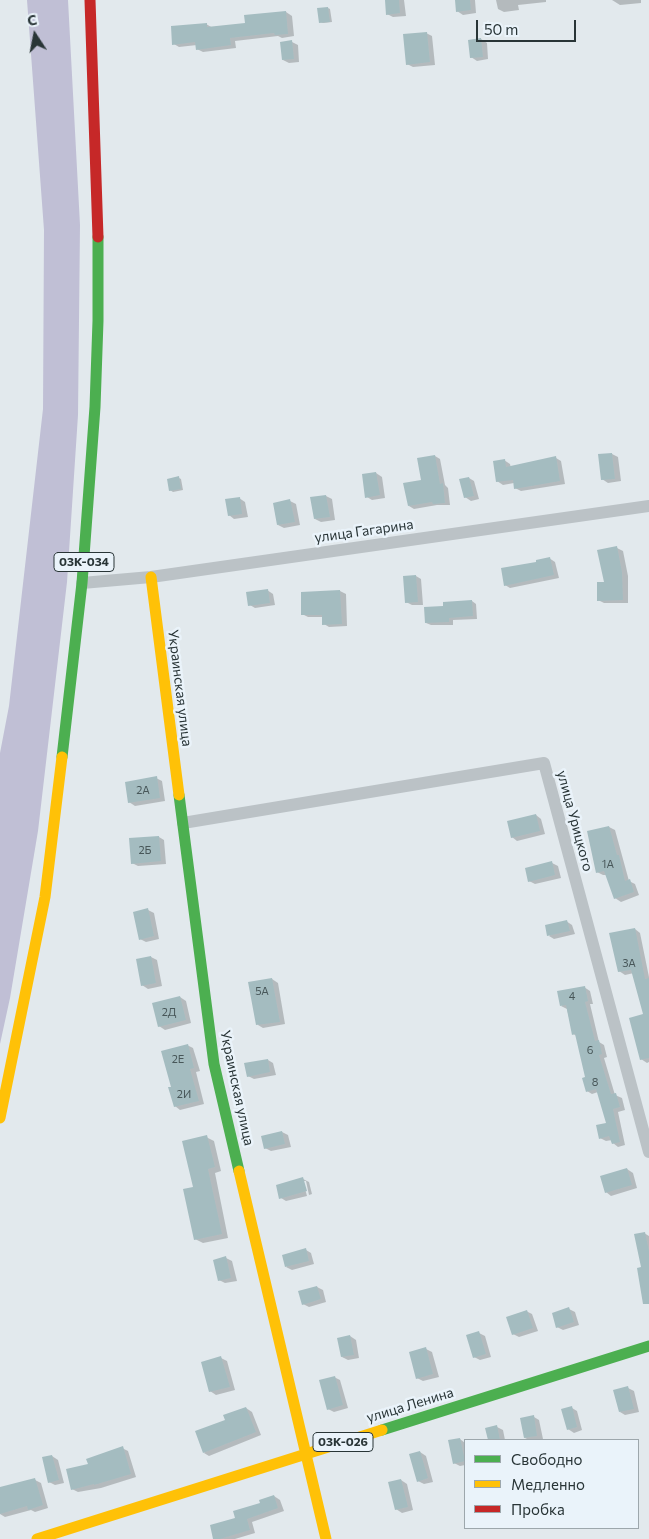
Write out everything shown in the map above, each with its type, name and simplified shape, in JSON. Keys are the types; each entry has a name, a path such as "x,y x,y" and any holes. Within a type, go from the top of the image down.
{"main road":[{"name":"03К-034","path":"0,1118 32,971 44,897 56,814 82,583 95,407 98,321 98,216 90,0"},
{"name":"Украинская улица","path":"151,577 214,1064 326,1539"},
{"name":"улица Ленина","path":"37,1539 649,1346"}],"street":[{"name":"улица Гагарина","path":"82,583 151,577 649,506"},
{"name":"улица Урицкого","path":"183,823 544,763 649,1152"}],"shaded area":[{"path":"27,0 68,0 80,225 78,415 67,582 38,831 10,998 0,1044 0,753 9,706 43,409 44,230"}],"building":[{"path":"385,0 399,0 400,13 386,15"},
{"path":"455,0 470,0 471,10 456,12"},
{"path":"328,7 330,22 319,23 317,8"},
{"path":"286,11 288,34 275,35 274,33 230,38 231,45 196,50 195,42 172,45 171,26 207,23 207,27 245,23 244,15"},
{"path":"427,32 430,62 406,65 403,34"},
{"path":"481,38 483,57 470,58 468,40"},
{"path":"292,40 294,59 282,60 280,42"},
{"path":"612,453 615,479 601,480 598,454"},
{"path":"435,455 440,484 443,483 445,503 433,504 432,502 408,506 403,483 421,480 417,458"},
{"path":"556,456 560,481 514,489 513,480 496,482 493,461 505,459 506,467"},
{"path":"376,472 380,495 365,498 362,474"},
{"path":"179,476 181,489 169,491 167,479"},
{"path":"469,477 474,496 464,498 459,479"},
{"path":"326,495 330,517 314,519 310,497"},
{"path":"240,497 242,514 228,516 225,499"},
{"path":"290,499 295,522 277,525 273,503"},
{"path":"617,546 622,572 623,600 597,601 597,582 604,582 597,550"},
{"path":"550,557 554,575 504,586 501,568 536,562 536,560"},
{"path":"416,575 418,602 405,603 403,576"},
{"path":"268,589 270,603 248,606 246,592"},
{"path":"340,590 342,624 322,625 322,615 301,615 301,592"},
{"path":"472,600 473,616 449,618 449,622 425,623 424,607 443,606 443,602"},
{"path":"157,776 160,798 128,803 125,782"},
{"path":"536,814 540,831 511,838 507,821"},
{"path":"609,826 617,855 619,855 625,881 630,879 634,892 614,899 604,871 596,873 587,831"},
{"path":"159,836 161,861 131,864 129,838"},
{"path":"552,861 555,875 528,882 525,868"},
{"path":"148,908 154,936 139,940 133,912"},
{"path":"567,920 570,931 547,936 545,925"},
{"path":"635,928 645,979 649,978 649,1058 640,1060 629,1018 643,1014 631,970 618,972 609,933"},
{"path":"151,956 156,983 141,986 136,959"},
{"path":"272,978 280,1022 256,1025 248,982"},
{"path":"585,986 588,1001 585,1002 595,1041 599,1040 602,1054 599,1055 611,1094 616,1093 620,1107 613,1109 620,1142 612,1144 609,1136 599,1139 596,1125 606,1123 596,1089 586,1092 582,1078 585,1077 575,1034 572,1035 566,1005 560,1006 557,991"},
{"path":"180,996 186,1020 158,1027 152,1003"},
{"path":"188,1044 194,1068 190,1069 199,1101 174,1107 168,1087 171,1087 161,1051"},
{"path":"268,1059 270,1072 247,1077 244,1063"},
{"path":"282,1131 285,1144 264,1149 261,1136"},
{"path":"207,1135 215,1167 208,1169 222,1234 194,1240 183,1189 193,1187 182,1141"},
{"path":"627,1168 632,1185 605,1193 600,1176"},
{"path":"303,1177 307,1191 279,1199 276,1185"},
{"path":"645,1232 649,1251 649,1304 643,1304 637,1268 641,1267 634,1234"},
{"path":"306,1248 309,1261 285,1267 282,1255"},
{"path":"226,1256 231,1278 218,1281 213,1260"},
{"path":"317,1286 321,1299 302,1305 298,1291"},
{"path":"569,1307 574,1322 556,1328 552,1313"},
{"path":"527,1310 533,1328 512,1335 506,1317"},
{"path":"479,1331 486,1354 473,1358 466,1335"},
{"path":"350,1335 354,1355 341,1357 337,1338"},
{"path":"426,1347 433,1374 416,1379 409,1352"},
{"path":"221,1356 230,1387 209,1392 201,1362"},
{"path":"335,1376 343,1405 327,1410 319,1380"},
{"path":"628,1386 634,1409 619,1412 613,1390"},
{"path":"572,1406 577,1427 567,1430 561,1409"},
{"path":"246,1407 256,1432 203,1453 195,1431 225,1420 223,1415"},
{"path":"534,1415 537,1436 524,1438 520,1418"},
{"path":"497,1425 500,1439 488,1439 485,1428"},
{"path":"460,1438 464,1461 453,1464 448,1440"},
{"path":"123,1446 131,1474 71,1490 66,1469 88,1464 86,1459"},
{"path":"420,1451 428,1478 417,1482 409,1454"},
{"path":"52,1455 59,1480 48,1483 42,1457"},
{"path":"35,1478 43,1505 28,1510 27,1506 0,1514 0,1487"},
{"path":"401,1479 408,1507 395,1510 388,1482"},
{"path":"274,1495 278,1508 247,1519 250,1530 220,1539 213,1539 210,1525 235,1518 233,1511 260,1503 259,1500"}],"traffic: fast":[{"path":"62,757 82,583 95,407 98,237"},
{"path":"179,795 214,1064 239,1171"},
{"path":"382,1430 649,1346"}],"traffic: slow":[{"path":"151,577 179,795"},
{"path":"0,1118 45,897 62,757"},
{"path":"239,1171 326,1539"},
{"path":"37,1539 382,1430"}],"traffic: jam":[{"path":"90,0 98,237"}]}
